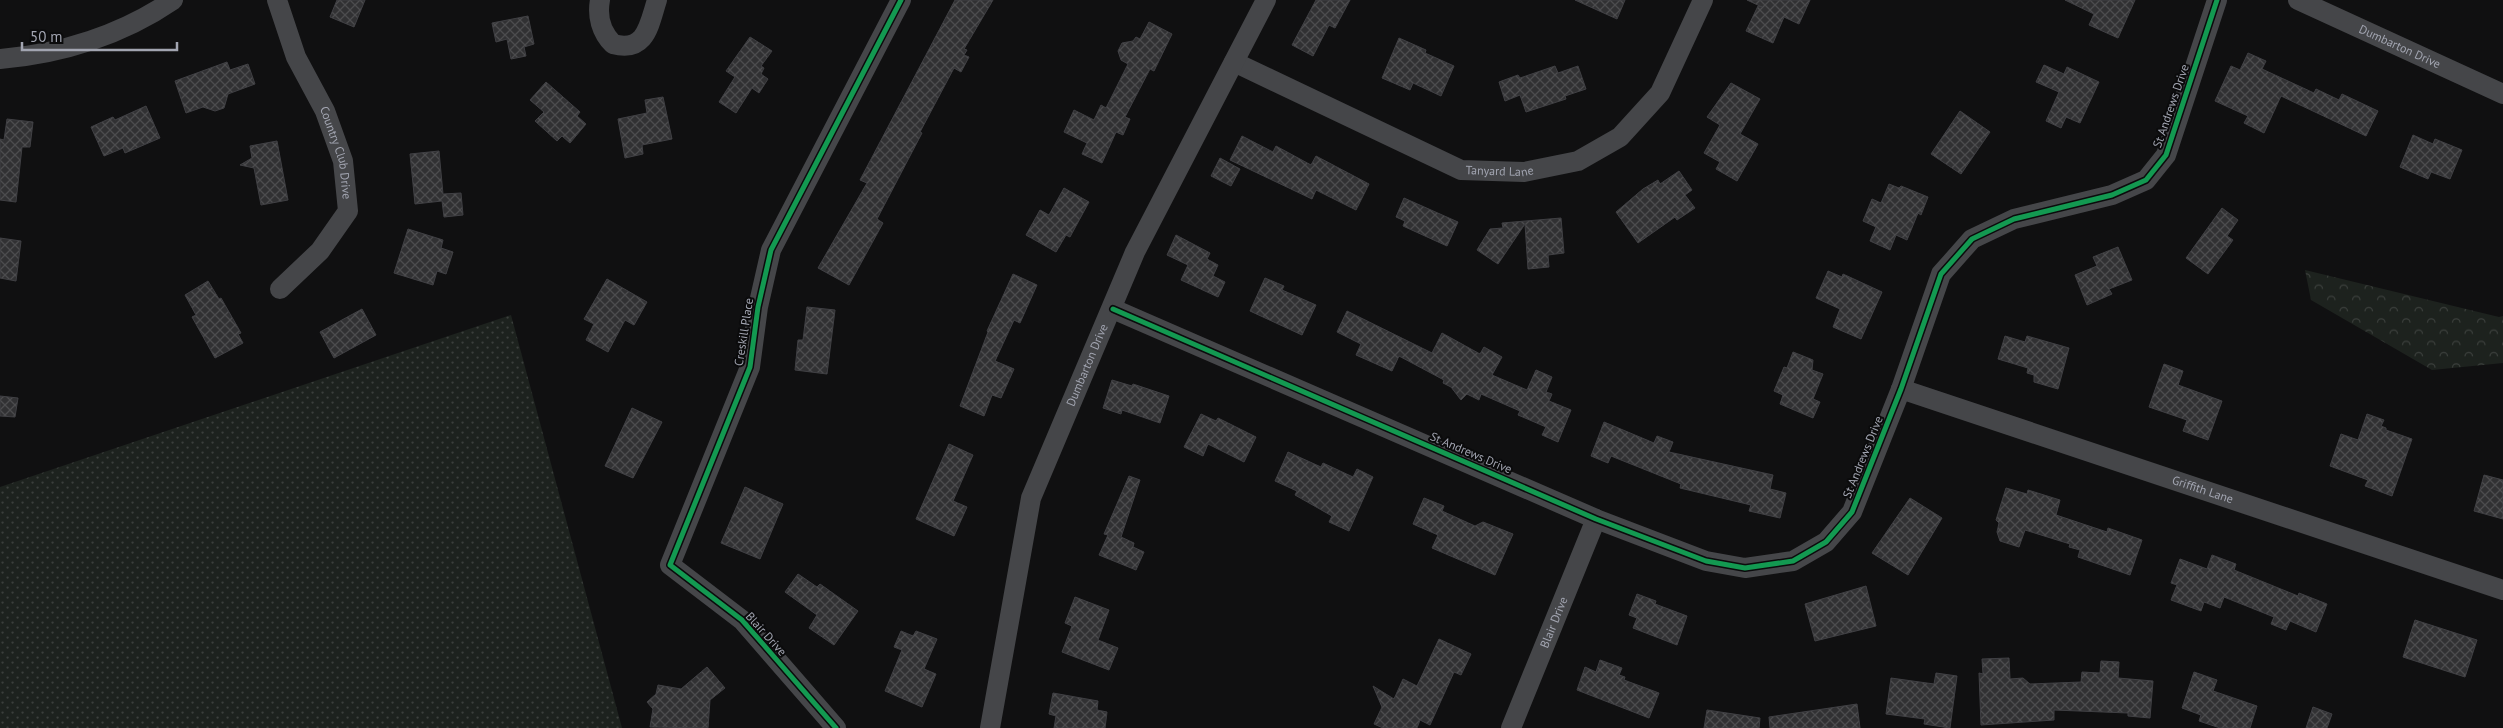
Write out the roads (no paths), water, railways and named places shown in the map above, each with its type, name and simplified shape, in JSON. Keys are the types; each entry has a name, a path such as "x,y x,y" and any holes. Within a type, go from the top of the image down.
{"street":[{"path":"0,59 31,56 95,40 158,11 173,0"},
{"name":"Country Club Drive","path":"277,0 296,57 325,111 343,161 348,211 320,252 280,289"},
{"path":"600,0 599,15 601,27 613,44 622,46 634,45 647,32 657,0"},
{"name":"Creskill Place","path":"670,565 750,367 758,306 771,250 901,0"},
{"name":"Dumbarton Drive","path":"990,728 1031,498 1113,309 1135,252 1266,0"},
{"name":"Tanyard Lane","path":"1234,62 1461,170 1524,172 1578,161 1620,137 1660,94 1703,0"},
{"name":"St Andrews Drive","path":"1113,309 1596,518 1706,561 1745,568 1793,561 1826,542 1852,512 1901,389 1942,274 1972,239 2014,219 2112,195 2146,180 2166,155 2217,0"},
{"name":"Dumbarton Drive","path":"2298,0 2503,94"},
{"name":"Griffith Lane","path":"1901,389 2503,590"},
{"name":"Blair Drive","path":"1511,728 1596,518"},
{"name":"Blair Drive","path":"670,565 742,620 836,728"}]}
